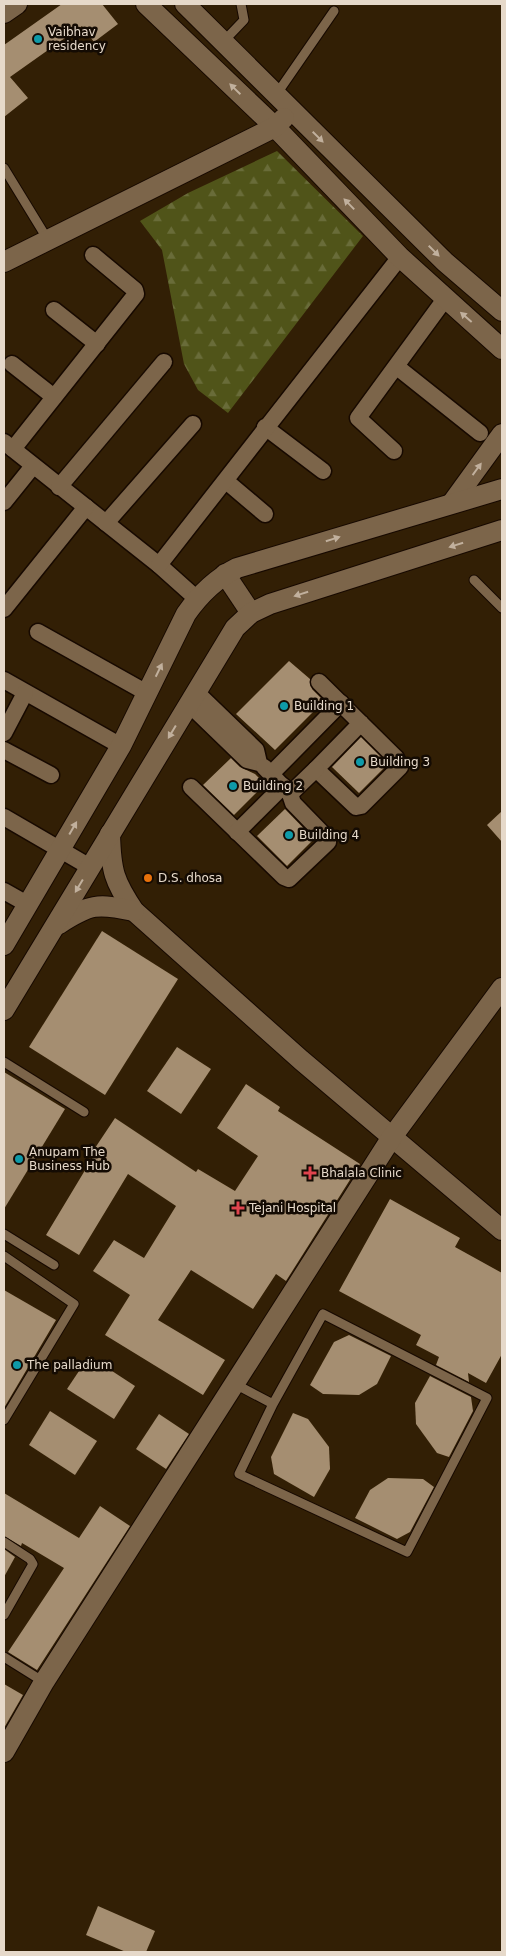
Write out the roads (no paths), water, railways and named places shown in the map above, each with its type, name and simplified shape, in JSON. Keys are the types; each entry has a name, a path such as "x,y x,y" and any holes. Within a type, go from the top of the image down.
{"street":[{"path":"4,13 17,4"},
{"path":"146,4 275,127 400,257 502,349"},
{"path":"185,4 445,262 502,311"},
{"path":"4,262 275,127 292,110"},
{"path":"94,255 135,290 136,294 54,397 8,445 159,565 197,599"},
{"path":"159,565 226,481 265,427 400,257"},
{"path":"394,451 358,418 446,299"},
{"path":"54,310 97,344"},
{"path":"59,486 164,362"},
{"path":"12,364 54,397"},
{"path":"397,367 480,433"},
{"path":"106,523 193,424"},
{"path":"265,427 323,470"},
{"path":"452,503 502,434"},
{"path":"4,502 33,466"},
{"path":"226,481 265,514"},
{"path":"4,945 121,746 186,614 197,599 218,578 237,568 502,489"},
{"path":"4,609 86,507"},
{"path":"4,1010 235,628 251,613 270,604 502,530"},
{"path":"225,574 251,613"},
{"path":"38,632 147,693"},
{"path":"4,680 121,746"},
{"path":"316,769 356,807 361,806 400,767 396,758 319,682"},
{"path":"4,733 25,693"},
{"path":"191,787 284,877 289,879 292,877 328,842 326,837 293,803 287,790 265,769 256,750 193,698"},
{"path":"265,769 341,703"},
{"path":"237,832 287,790 316,769 361,723"},
{"path":"4,750 51,775"},
{"path":"4,817 62,848 90,866"},
{"path":"110,834 110,863 116,885 134,911 301,1060 502,1230"},
{"path":"4,891 27,904"},
{"path":"54,928 84,908 106,905 134,911"},
{"path":"4,1752 44,1682 392,1137 502,988"}],"lane":[{"path":"223,42 244,20 241,4"},
{"path":"276,95 334,11"},
{"path":"4,168 48,240"},
{"path":"474,580 502,608"},
{"path":"4,1062 84,1112"},
{"path":"4,1234 54,1265"},
{"path":"4,1256 74,1304 4,1420"},
{"path":"323,1314 487,1398 407,1552 239,1474 273,1404 323,1314"},
{"path":"235,1384 273,1404"},
{"path":"4,1542 30,1559 33,1564 4,1614"},
{"path":"4,1657 44,1682"}],"place":[{"name":"Vaibhav residency","path":"38,39"},
{"name":"Building 1","path":"284,706"},
{"name":"Building 3","path":"360,762"},
{"name":"Building 2","path":"233,786"},
{"name":"Building 4","path":"289,835"},
{"name":"D.S. dhosa","path":"148,878"},
{"name":"Anupam The Business Hub","path":"19,1159"},
{"name":"Bhalala Clinic","path":"310,1173"},
{"name":"Tejani Hospital","path":"238,1208"},
{"name":"The palladium","path":"17,1365"}]}
